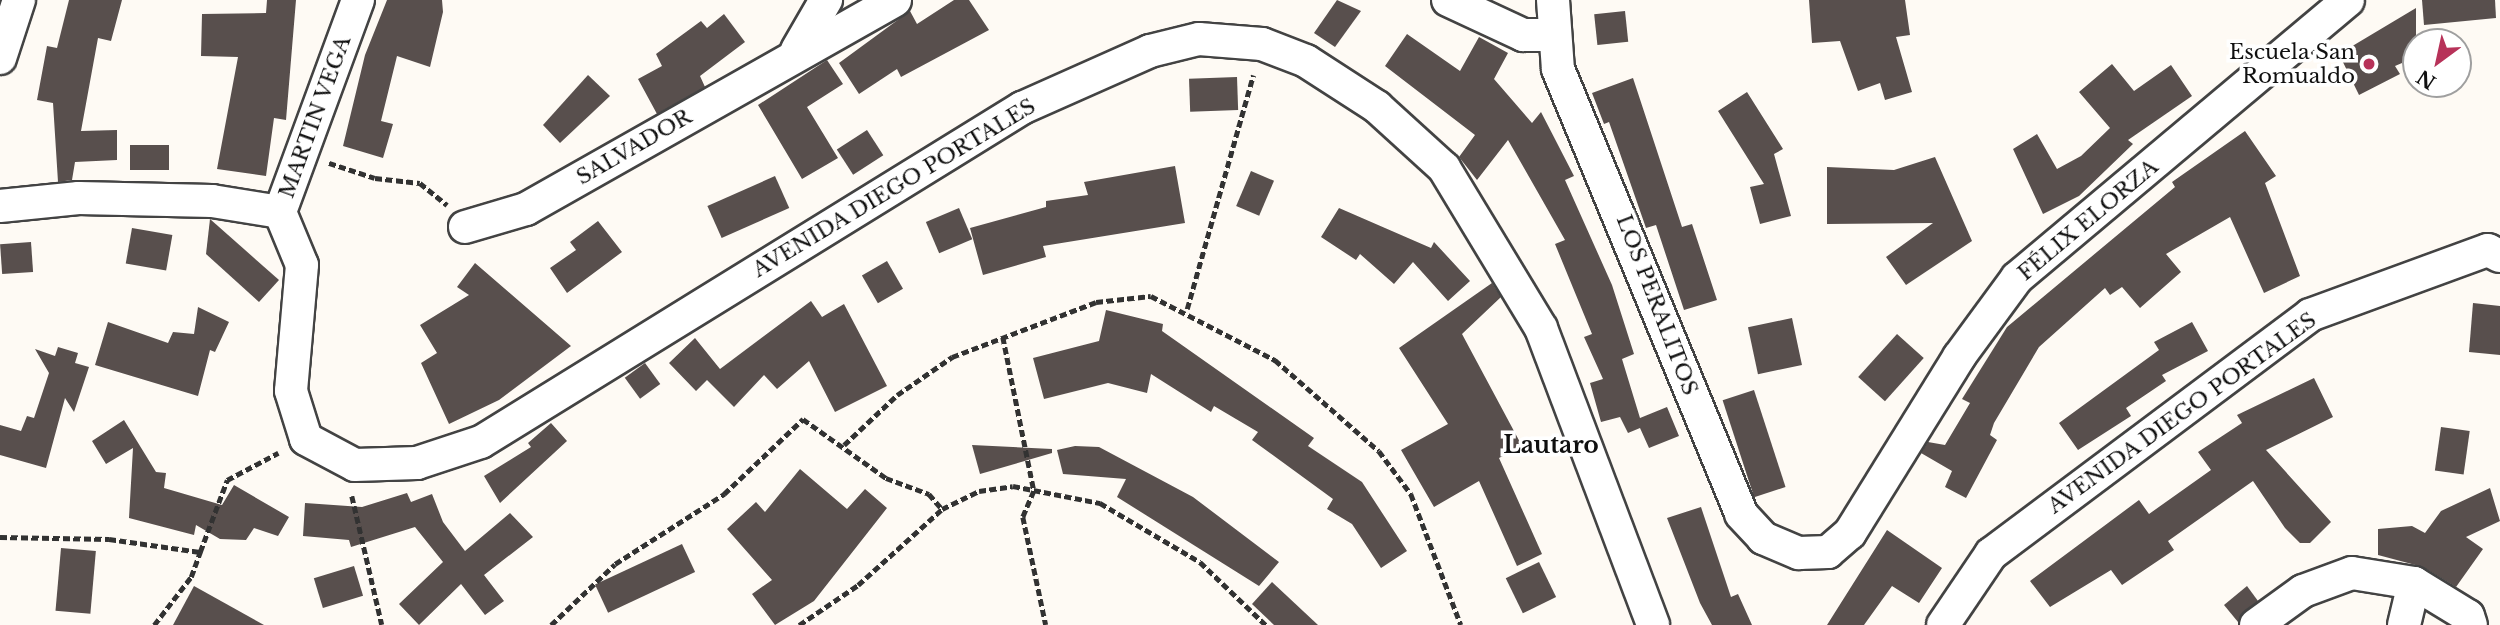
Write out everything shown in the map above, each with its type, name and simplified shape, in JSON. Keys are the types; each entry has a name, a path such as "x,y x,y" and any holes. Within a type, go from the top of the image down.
{"street":[{"path":"0,58 19,0"},
{"name":"MARTIN VEGA","path":"306,439 291,391 302,265 280,212 358,0"},
{"name":"SALVADOR","path":"796,51 827,0"},
{"name":"SALVADOR","path":"465,228 526,209 796,51 895,0"},
{"path":"1448,0 1523,35 1551,34"},
{"name":"LOS PERALITOS","path":"1553,0 1551,34 1558,69 1741,514 1763,538 1799,553 1828,552"},
{"path":"2307,0 2308,35"},
{"name":"FÉLIX ELORZA","path":"1828,552 1850,533 1959,357 2017,278 2348,0"},
{"name":"AVENIDA DIEGO PORTALES","path":"306,439 355,465 417,463 481,442 1022,108 1150,51 1199,39 1262,44 1306,61 1377,107 1444,168 1541,328 1653,625"},
{"path":"0,206 79,198 212,201 280,212"},
{"name":"AVENIDA DIEGO PORTALES","path":"1943,625 1991,554 2310,315 2488,250 2500,256"},
{"path":"2256,625 2303,591 2352,573 2414,583 2468,616 2471,625"},
{"path":"2404,625 2414,583"}],"path":[{"path":"1187,309 1262,44"},
{"path":"302,152 375,178 419,183 465,228"},
{"path":"844,445 897,395 952,357 1096,302 1151,296 1187,309 1275,359 1379,451 1411,494 1461,625"},
{"path":"1003,336 1034,491 1023,517 1046,625"},
{"path":"551,625 615,564 724,494 803,419 844,445 886,478 929,494 942,509"},
{"path":"154,625 191,577 227,480 306,439"},
{"path":"355,465 353,505 382,625"},
{"path":"799,625 858,585 942,509 979,491 1034,491 1100,503 1161,538 1230,584 1266,625"},
{"path":"0,537 84,537 200,552"}],"building":[{"path":"69,0 122,0 111,41 98,38 81,131 117,130 117,160 75,162 72,180 58,182 53,103 37,100 47,46 57,48"},
{"path":"267,0 296,0 286,120 274,118 266,176 217,169 238,57 201,56 202,14 266,13"},
{"path":"387,0 442,0 443,12 430,67 397,56 381,121 393,124 383,158 343,146 365,55"},
{"path":"954,0 969,0 989,30 901,77 897,69 859,94 839,63 910,11 917,24"},
{"path":"1337,0 1361,11 1335,47 1314,33"},
{"path":"1809,0 1905,0 1910,35 1896,37 1912,92 1885,100 1880,83 1858,91 1840,41 1812,43"},
{"path":"2422,0 2495,0 2496,18 2424,25"},
{"name":"Escuela San Romualdo","path":"2416,8 2416,28 2402,28 2402,63 2395,66 2400,74 2359,95 2339,54"},
{"path":"1625,11 1628,42 1597,45 1594,14"},
{"path":"724,14 745,42 700,76 705,87 657,114 638,79 662,66 656,54 701,21 707,28"},
{"path":"1407,34 1460,71 1479,37 1508,53 1494,79 1532,123 1541,112 1574,176 1565,180 1612,285 1634,354 1622,359 1640,418 1667,407 1679,436 1649,448 1640,428 1628,433 1620,417 1601,422 1590,383 1603,379 1584,337 1592,334 1555,244 1565,240 1508,140 1477,180 1459,157 1475,135 1385,66"},
{"path":"827,60 843,84 807,107 838,158 802,179 758,105"},
{"path":"2112,64 2134,91 2171,65 2192,96 2128,140 2133,144 2079,196 2043,214 2013,149 2037,134 2057,169 2081,156 2110,128 2079,92"},
{"path":"588,75 610,96 560,143 543,125"},
{"path":"1237,77 1238,110 1190,112 1189,79"},
{"path":"1633,78 1682,227 1692,224 1717,300 1684,310 1656,225 1646,228 1609,122 1604,124 1592,93"},
{"path":"1747,92 1783,149 1774,154 1791,216 1760,224 1750,187 1764,184 1718,111"},
{"path":"867,130 883,155 853,175 837,150"},
{"path":"2245,131 2276,176 2265,183 2300,276 2264,293 2230,217 2166,254 2181,272 2140,308 2122,287 2110,295 2105,288 2039,347 1994,423 1990,435 1997,440 1966,498 1945,487 1952,471 1921,453 1928,442 1945,445 1970,403 1962,399 2007,327 2175,187 2172,182"},
{"path":"130,145 169,145 169,170 130,170"},
{"path":"1935,157 1972,241 1906,285 1886,257 1933,223 1827,224 1827,167 1894,170"},
{"path":"1175,166 1185,223 1043,246 1046,257 983,275 970,228 1046,207 1046,201 1088,195 1084,182"},
{"path":"1251,171 1274,181 1259,216 1236,206"},
{"path":"775,176 789,208 722,238 707,206"},
{"path":"959,208 972,239 939,253 926,222"},
{"path":"1339,208 1431,248 1434,242 1470,281 1448,301 1413,262 1394,284 1360,254 1356,260 1321,237"},
{"path":"210,219 279,280 259,302 206,254"},
{"path":"598,221 622,252 567,293 550,268 576,250 570,242"},
{"path":"132,228 172,235 166,271 126,263"},
{"path":"31,242 33,272 2,274 0,244"},
{"path":"887,261 903,289 878,303 862,276"},
{"path":"475,263 571,346 499,400 449,424 421,363 437,353 420,325 469,295 457,287"},
{"path":"1492,283 1501,297 1462,334 1522,446 1499,458 1542,554 1517,566 1479,481 1434,507 1401,450 1448,424 1399,348"},
{"path":"811,301 822,317 844,304 887,386 835,412 809,361 777,389 764,375 734,407 707,380 696,391 669,363 695,338 720,369"},
{"path":"2473,303 2500,306 2500,355 2469,352"},
{"path":"198,307 229,322 215,352 210,350 198,396 95,365 108,322 168,343 173,332 194,334"},
{"path":"1106,310 1163,324 1162,331 1314,438 1308,446 1362,482 1407,551 1381,568 1352,524 1327,509 1333,499 1252,440 1258,432 1214,406 1211,412 1151,374 1147,393 1108,383 1044,399 1033,358 1099,341"},
{"path":"1792,318 1802,365 1758,374 1748,327"},
{"path":"2192,322 2208,351 2162,375 2166,381 2126,408 2131,416 2078,450 2059,423 2159,350 2154,342"},
{"path":"1897,334 1924,358 1885,401 1858,377"},
{"path":"58,347 78,353 75,363 89,367 74,412 65,398 46,468 0,455 0,425 21,431 27,416 34,418 49,373 35,349 55,356"},
{"path":"645,363 660,384 640,399 625,378"},
{"path":"2314,378 2333,417 2266,450 2331,522 2310,543 2300,543 2285,528 2253,481 2168,541 2174,550 2122,585 2111,570 2050,607 2030,581 2139,500 2149,514 2211,470 2198,452 2242,423 2237,415"},
{"path":"1754,390 1786,487 1754,497 1723,400"},
{"path":"124,420 156,472 166,473 164,488 222,505 234,485 289,517 278,536 254,528 246,540 220,539 196,525 194,535 129,518 133,448 106,464 92,441"},
{"path":"551,423 567,441 500,503 484,476 531,447 528,443"},
{"path":"2441,427 2470,431 2464,475 2435,471"},
{"path":"972,445 1052,449 1052,453 980,474"},
{"path":"1075,446 1099,447 1193,497 1279,562 1259,586 1117,497 1126,479 1063,474 1057,450"},
{"path":"800,469 847,509 865,489 887,508 814,601 775,625 752,594 772,580 727,529 756,502 765,512"},
{"path":"2490,488 2500,521 2466,537 2483,549 2456,587 2423,567 2378,555 2378,529 2412,526 2425,533 2441,511"},
{"path":"407,493 411,502 432,494 443,522 465,551 510,513 533,537 484,575 504,601 485,615 461,584 419,625 399,604 443,562 415,527 351,547 349,540 303,536 305,503 362,507"},
{"path":"1701,507 1731,597 1738,594 1752,625 1712,625 1700,603 1667,518"},
{"path":"1887,530 1942,568 1919,603 1892,586 1864,625 1827,625"},
{"path":"682,544 695,572 608,613 595,585"},
{"path":"61,548 96,551 90,614 56,611"},
{"path":"1539,562 1556,597 1523,613 1506,578"},
{"path":"354,566 363,596 323,608 314,578"},
{"path":"1272,582 1318,625 1274,625 1252,604"},
{"path":"194,586 264,625 173,625"},
{"path":"2247,586 2258,601 2238,622 2224,605"}],"place":[{"name":"Escuela San Romualdo","path":"2369,64"}],"district":[{"name":"Lautaro","path":"1551,445"}]}
